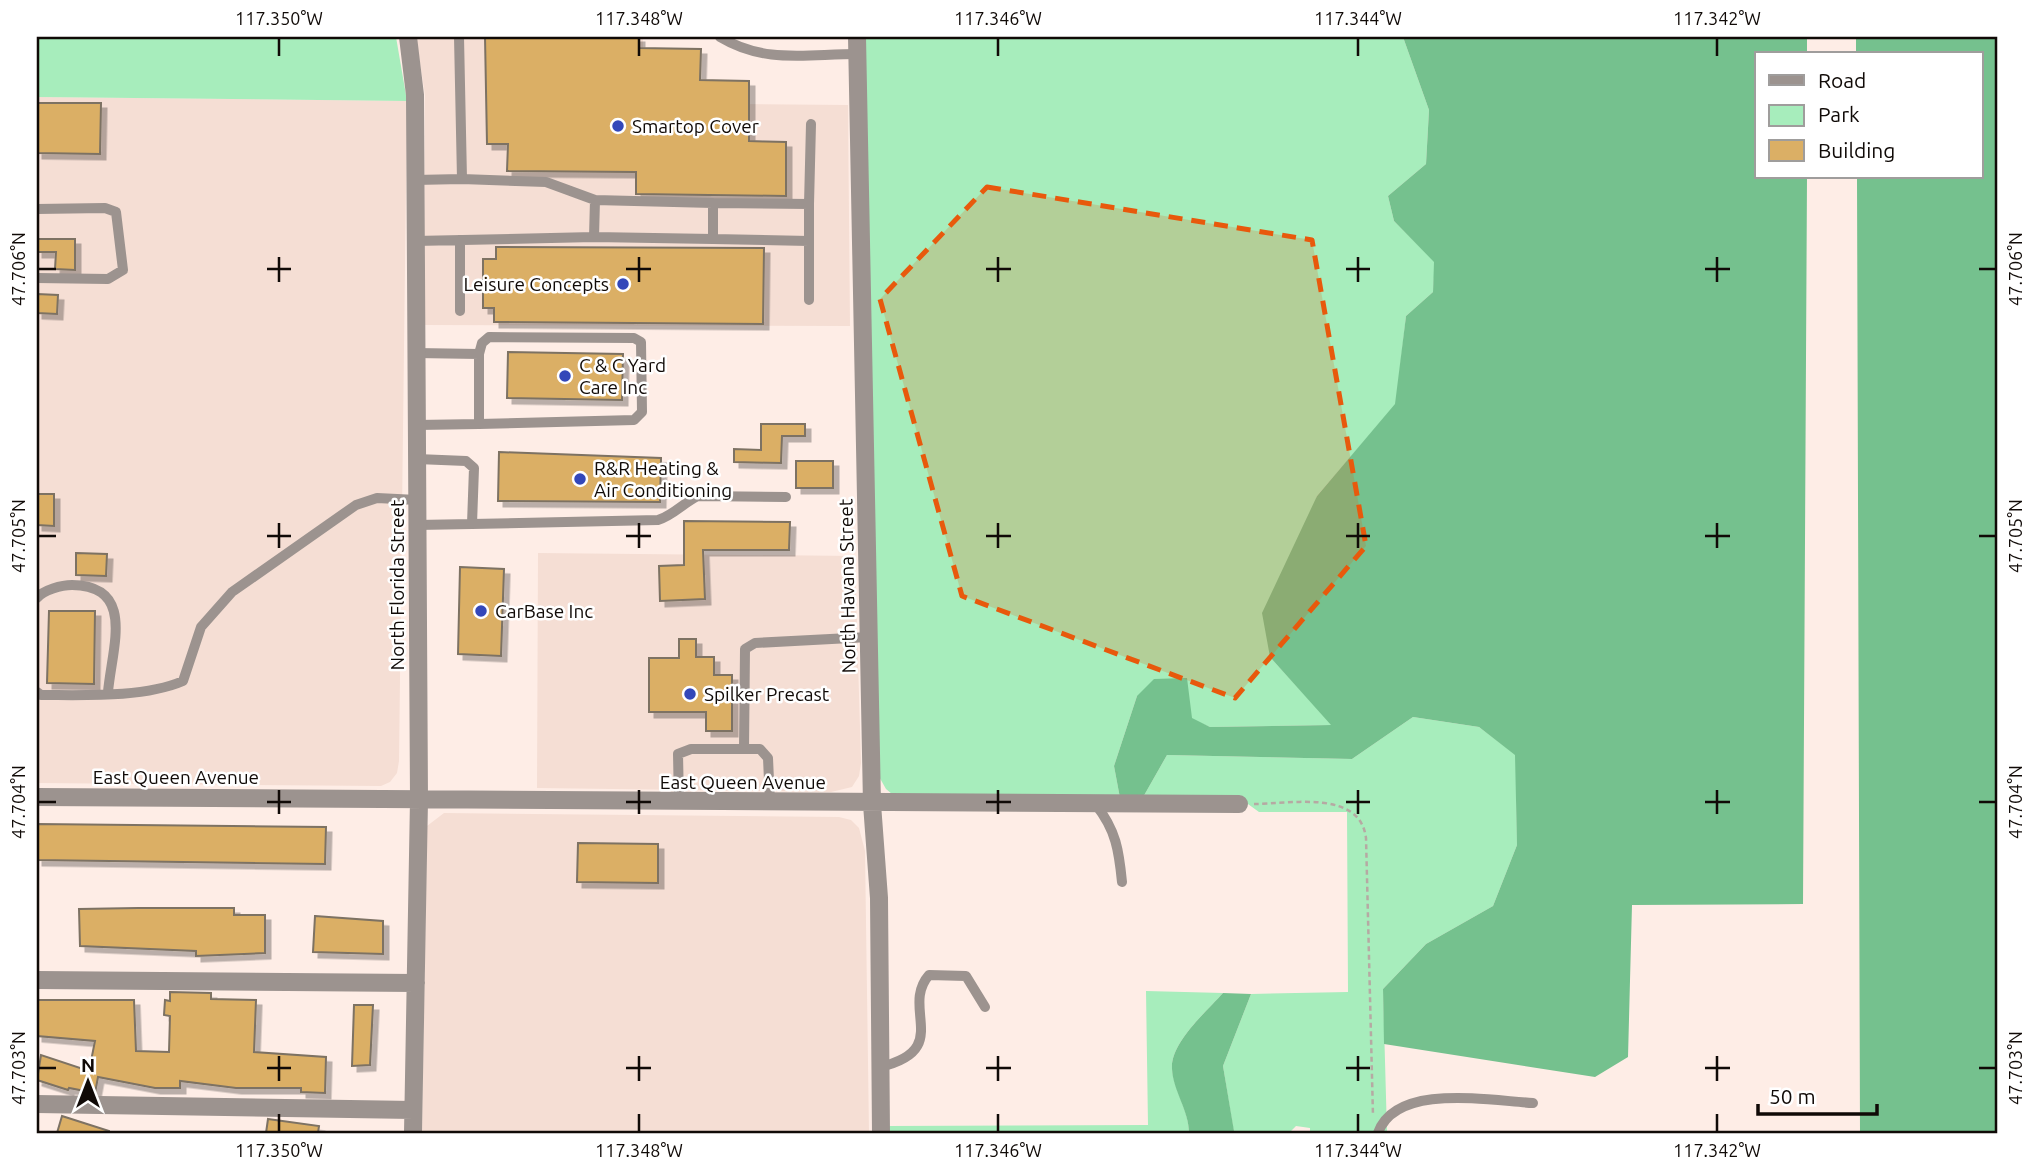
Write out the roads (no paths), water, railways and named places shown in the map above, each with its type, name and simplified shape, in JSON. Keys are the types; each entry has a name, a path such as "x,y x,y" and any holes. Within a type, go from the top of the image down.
{"street":[{"name":"North Florida Street","path":"408,37 415,96 419,800 413,1133"},
{"name":"North Havana Street","path":"857,45 872,804 879,898 880,1133"},
{"name":"East Queen Avenue","path":"37,797 872,804 1240,804"},
{"path":"37,980 416,983"},
{"path":"37,1104 413,1110"}],"lane":[{"path":"459,37 462,179"},
{"path":"720,37 743,50 760,55 857,45"},
{"path":"809,300 811,124"},
{"path":"415,180 546,182 595,200 809,204"},
{"path":"594,237 595,200"},
{"path":"713,202 713,239"},
{"path":"37,205 105,208 116,212 123,270 108,279 37,278"},
{"path":"415,241 594,237 809,241"},
{"path":"460,240 460,311"},
{"path":"417,425 479,424 634,420 642,412 641,342 634,338 489,337 482,343 479,354 479,424"},
{"path":"416,353 479,354"},
{"path":"417,459 466,461 474,468 472,524"},
{"path":"417,525 658,520 672,516 687,500 698,496 786,497"},
{"path":"37,692 41,695 165,689 183,681 201,626 232,592 356,505 377,498 417,500"},
{"path":"37,598 40,593 68,584 94,586 106,592 115,609 107,692"},
{"path":"744,749 745,649 755,643 869,637"},
{"path":"679,802 678,754 691,749 760,749 768,758 770,803"},
{"path":"1096,805 1110,823 1118,842 1122,883"},
{"path":"880,1067 900,1063 915,1050 920,1038 919,990 929,975 966,976 985,1007"},
{"path":"1378,1133 1393,1113 1411,1104 1442,1098 1468,1097 1487,1101 1533,1103"}],"place":[{"name":"Smartop Cover","path":"618,126"},
{"name":"Leisure Concepts","path":"623,284"},
{"name":"C & C Yard Care Inc","path":"565,376"},
{"name":"R&R Heating & Air Conditioning","path":"580,479"},
{"name":"CarBase Inc","path":"481,611"},
{"name":"Spilker Precast","path":"690,694"}]}
